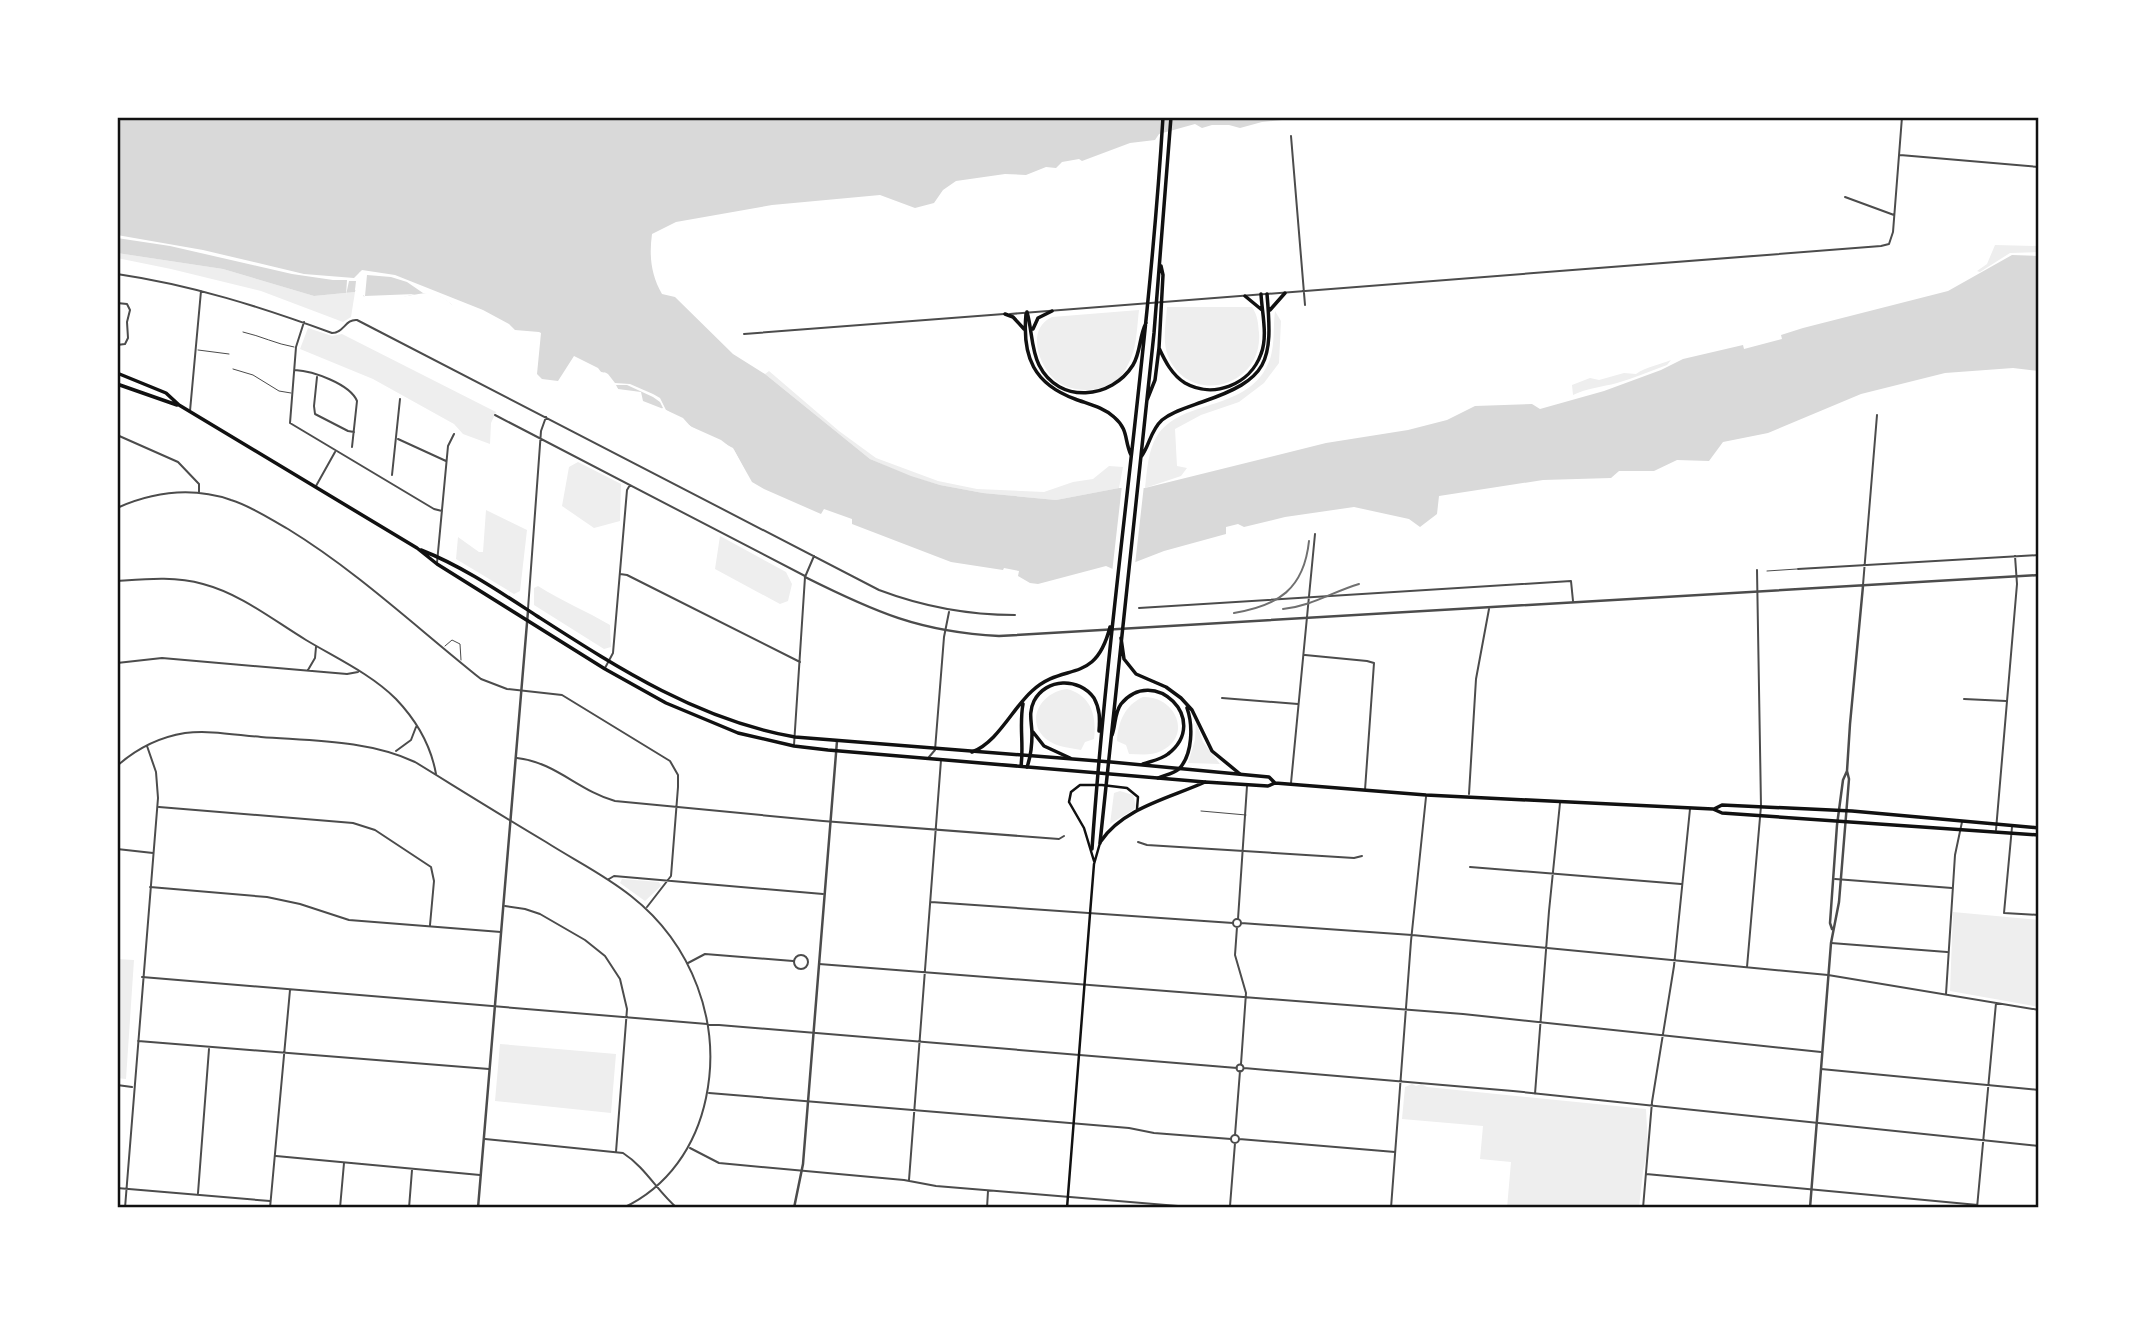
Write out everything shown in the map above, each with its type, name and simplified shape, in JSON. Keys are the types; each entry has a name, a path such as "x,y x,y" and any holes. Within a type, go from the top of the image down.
{"main road":[{"path":"1027,312 1038,363 1044,374 1057,386 1083,394 1098,393 1111,388 1135,362 1147,320 1163,117"},
{"path":"1068,1208 1094,864 1100,843 1139,458 1163,275 1160,261 1171,117"},
{"path":"1269,312 1285,293"},
{"path":"1156,333 1159,348 1169,368 1185,383 1201,389 1230,387 1251,373 1261,356 1264,341 1261,294"},
{"path":"1139,458 1150,434 1165,418 1229,393 1258,373 1270,342 1267,294"},
{"path":"1245,296 1262,310"},
{"path":"1032,331 1038,318 1052,310"},
{"path":"1027,312 1025,331 1030,359 1038,376 1057,392 1097,407 1116,418 1127,435 1132,457"},
{"path":"1005,314 1019,322 1025,331"},
{"path":"1094,864 1092,849 1100,743 1144,332"},
{"path":"1146,402 1155,380 1159,348"},
{"path":"117,373 166,393 190,412 672,697 738,725 794,737 934,750 1180,767 1269,777 1275,783"},
{"path":"117,384 180,405"},
{"path":"417,548 437,564 643,691 737,733 794,746 1205,782 1268,786 1275,783 1469,798 1713,809 1722,813 2039,835"},
{"path":"972,752 990,740 1029,693 1045,681 1089,666 1110,637"},
{"path":"1120,638 1124,659 1136,674 1166,687 1181,698 1190,720 1190,740 1180,767 1157,778"},
{"path":"1027,767 1032,732 1030,717 1034,700 1050,686 1067,683 1086,689 1100,715 1100,743"},
{"path":"1109,744 1118,710 1129,697 1149,691 1168,696 1181,713 1184,728 1181,737 1177,746 1165,756 1143,764"},
{"path":"1021,766 1020,730 1023,702"},
{"path":"1186,706 1192,710 1212,751 1240,774"},
{"path":"1032,732 1044,746 1070,758"},
{"path":"1100,843 1116,823 1205,782"},
{"path":"1092,849 1069,802 1075,787 1082,784 1131,790 1138,797 1136,812"},
{"path":"1713,809 1722,805 1846,810 2039,828"}],"street":[{"path":"744,334 1881,246 1889,244 1894,215 1902,117"},
{"path":"1291,136 1305,305"},
{"path":"1900,155 2039,167"},
{"path":"1846,197 1894,215"},
{"path":"117,274 201,290 334,333 351,320 357,320 879,590 949,611 1015,615"},
{"path":"190,412 201,290"},
{"path":"117,303 125,303 130,308 128,338 125,344 117,345"},
{"path":"304,322 296,347 290,423 335,452 434,509 442,511"},
{"path":"294,370 340,385 356,396 352,447"},
{"path":"318,376 314,407 316,414 354,432"},
{"path":"392,475 400,399"},
{"path":"495,415 806,577 884,614 945,632 1018,636 2039,575"},
{"path":"1810,1208 1830,943 1832,929 1836,923 1849,779 1847,771 1877,415"},
{"path":"478,1208 541,427 546,417"},
{"path":"437,564 446,461 448,446 454,434"},
{"path":"117,435 178,462 199,484 199,493"},
{"path":"397,438 446,461"},
{"path":"315,487 335,452"},
{"path":"605,669 613,653 627,491 630,485"},
{"path":"117,508 156,494 199,493 232,500 315,546 490,684 521,691 562,695 670,761 678,775 669,881 646,908"},
{"path":"1291,784 1315,534"},
{"path":"1798,569 2039,555"},
{"path":"794,746 806,577 814,556"},
{"path":"1996,831 2017,576 2015,556"},
{"path":"1747,968 1761,816 1757,570"},
{"path":"620,574 627,575 800,662"},
{"path":"117,581 155,578 203,584 231,594 359,672 396,700 431,752 436,775"},
{"path":"1139,608 1571,582 1573,602"},
{"path":"1469,798 1476,679 1489,608"},
{"path":"927,759 934,750 949,611"},
{"path":"308,670 315,658 316,646"},
{"path":"1304,655 1374,663 1365,791"},
{"path":"117,663 162,658 347,674 359,672"},
{"path":"1222,698 1299,704"},
{"path":"1964,699 2007,701"},
{"path":"393,752 411,740 416,726"},
{"path":"117,765 146,745 177,735 203,732 365,746 393,752 436,775 608,880 646,908 668,932 688,963 700,992 708,1024 708,1093 690,1147 656,1187 623,1208"},
{"path":"794,1208 802,1170 837,741"},
{"path":"125,1208 158,807 155,765 146,745"},
{"path":"516,758 545,764 603,798 676,808 936,830 1059,839 1064,836"},
{"path":"909,1181 941,760"},
{"path":"1832,929 1830,923 1838,820 1843,780 1847,771"},
{"path":"1241,923 1238,919 1249,785"},
{"path":"1391,1208 1412,935 1426,795"},
{"path":"1535,1094 1560,802"},
{"path":"158,807 353,823 376,830 431,867 434,881 430,926"},
{"path":"1643,1208 1652,1106 1675,961 1690,808"},
{"path":"1945,995 1955,855 1963,820"},
{"path":"2012,825 2004,913 2039,915"},
{"path":"1138,842 1147,845 1354,859 1362,856"},
{"path":"117,849 153,853"},
{"path":"1470,867 1682,884"},
{"path":"608,880 614,876 823,894"},
{"path":"1833,879 1953,888"},
{"path":"150,887 267,897 300,904 349,920 502,932"},
{"path":"930,902 1233,923 1237,927"},
{"path":"504,906 525,909 540,915 598,949 612,964 624,987 626,1017 616,1152"},
{"path":"1233,923 1238,919"},
{"path":"1237,1068 1241,1064 1246,998 1246,988 1235,955 1237,927 1241,923 1412,935 1828,975 2039,1010"},
{"path":"1830,943 1948,952"},
{"path":"688,963 705,954 793,961 799,969 804,969 808,963 803,955 798,955 793,961"},
{"path":"818,963 1463,1014 1822,1052"},
{"path":"142,977 1237,1068 1240,1072 1236,1135 1239,1139 1396,1152"},
{"path":"271,1208 290,990"},
{"path":"1978,1206 1996,1003"},
{"path":"137,1041 490,1069"},
{"path":"198,1194 209,1047"},
{"path":"1241,1064 1244,1068 1535,1094 2039,1146"},
{"path":"1240,1072 1244,1068"},
{"path":"1821,1069 2039,1090"},
{"path":"117,1086 133,1087"},
{"path":"708,1093 1074,1124 1231,1139 1235,1143"},
{"path":"1231,1139 1236,1135"},
{"path":"484,1139 616,1152 630,1157 677,1208"},
{"path":"1226,1208 1231,1207 1235,1143 1239,1139"},
{"path":"690,1147 719,1163 988,1191 1149,1206 1202,1208"},
{"path":"275,1156 481,1175"},
{"path":"340,1208 344,1162"},
{"path":"409,1208 412,1169"},
{"path":"1646,1174 2010,1208"},
{"path":"117,1188 271,1201"},
{"path":"987,1208 988,1191"}],"lane":[{"path":"243,332 272,343 296,347"},
{"path":"196,349 229,354"},
{"path":"233,369 253,375 279,391 292,393"},
{"path":"1768,571 1798,569"},
{"path":"443,648 452,640 460,644 461,663"},
{"path":"1201,811 1246,815"}],"shaded area":[{"path":"117,117 1312,117 1262,122 1240,128 1212,125 1202,128 1195,124 1159,134 1155,140 1130,143 1082,161 1079,159 1062,162 1056,168 1046,167 1026,175 1005,174 956,181 943,190 934,203 915,208 880,195 772,205 676,222 652,234 652,265 662,294 675,297 733,354 765,374 870,459 940,485 983,493 1056,500 1119,488 1145,488 1326,443 1408,430 1447,420 1475,406 1532,404 1540,409 1604,391 1683,359 1743,345 1744,349 1782,339 1781,335 1803,328 1948,291 2012,255 2039,256 2039,371 2013,368 1945,373 1861,394 1768,433 1723,442 1709,461 1677,460 1654,471 1619,471 1611,478 1543,480 1439,496 1437,514 1420,527 1409,519 1354,507 1285,517 1244,527 1238,524 1226,527 1226,534 1164,551 1115,570 1106,566 1038,584 1030,583 1018,576 1019,571 951,562 852,524 852,519 824,509 821,514 764,489 752,482 734,450 721,440 692,427 666,410 643,401 641,392 618,389 606,373 580,361 572,363 558,384 540,382 535,376 538,336 516,332 507,325 465,319 437,295 429,293 385,298 366,297 363,296 366,273 362,271 359,273 355,292 314,296 223,269 117,253"},
{"path":"1995,245 2039,246 2039,252 2010,253 1980,272 1977,271 1987,264"},
{"path":"117,253 223,269 314,296 355,292 351,317 343,322 261,291 117,258"},
{"path":"1167,307 1252,307 1257,317 1259,333 1257,352 1249,367 1238,377 1223,384 1192,382 1178,372 1166,350"},
{"path":"1139,310 1131,358 1117,381 1103,388 1077,389 1061,384 1049,373 1037,347 1039,330 1044,322 1052,317"},
{"path":"1275,311 1281,321 1279,363 1264,383 1239,402 1201,415 1175,429 1177,466 1187,468 1181,476 1145,488 1152,448 1157,436 1168,424 1183,415 1232,397 1261,376 1272,353"},
{"path":"308,328 332,336 342,334 496,412 491,423 490,444 463,434 454,424 373,379 300,349"},
{"path":"1671,360 1667,365 1630,379 1573,395 1572,385 1590,378 1599,380 1624,373 1636,374"},
{"path":"769,371 839,431 876,458 938,481 977,489 1044,492 1073,482 1093,479 1109,466 1123,467 1119,488 1056,500 983,493 909,476 870,459 765,374"},
{"path":"578,462 621,484 620,521 594,528 562,506 569,467"},
{"path":"486,510 527,530 520,591 514,594 456,559 458,537 483,552"},
{"path":"720,536 786,572 792,584 788,601 780,604 715,569"},
{"path":"538,586 610,625 611,647 604,649 534,605 534,588"},
{"path":"1067,689 1087,701 1093,715 1094,739 1085,742 1081,750 1049,741 1037,726 1038,709 1043,702 1057,691"},
{"path":"1143,697 1155,698 1172,710 1178,727 1176,736 1171,744 1157,753 1129,754 1126,745 1117,741 1119,727 1127,709"},
{"path":"1196,721 1203,742 1220,764 1188,763 1195,740"},
{"path":"1120,791 1133,795 1136,806 1110,824 1114,793"},
{"path":"622,879 659,882 661,886 645,901 620,883"},
{"path":"1953,912 2039,920 2039,1007 1950,991"},
{"path":"117,959 134,960 126,1079 117,1078"},
{"path":"500,1044 616,1054 611,1113 495,1101"},
{"path":"1412,1084 1646,1109 1648,1148 1639,1208 1507,1208 1511,1162 1480,1159 1483,1126 1402,1119 1405,1087"}],"pier":[{"path":"117,235 203,250 304,274 354,278 362,270 395,275 483,310 515,330 541,333 537,374 542,379 558,381 574,356 598,368 604,376 578,365 567,382 559,387 539,384 531,377 533,337 514,335 513,330 502,325 466,322 451,304 440,296 423,293 407,282 391,277 367,275 365,296 415,294 396,299 367,299 361,293 365,274 361,273 357,290 356,281 349,281 346,295 347,280 292,274 170,246 117,238"},
{"path":"604,372 615,383 630,384 660,398 666,410 683,418 691,427 733,448 750,480 733,453 725,446 690,430 675,417 657,411 663,408 653,397 627,385 616,385 620,393 617,392"},
{"path":"1122,485 1144,485 1135,565 1123,575 1112,573"}],"railway":[{"path":"1234,613 1264,606 1286,592 1301,572 1309,541"},
{"path":"1283,609 1313,602 1359,584"}]}
